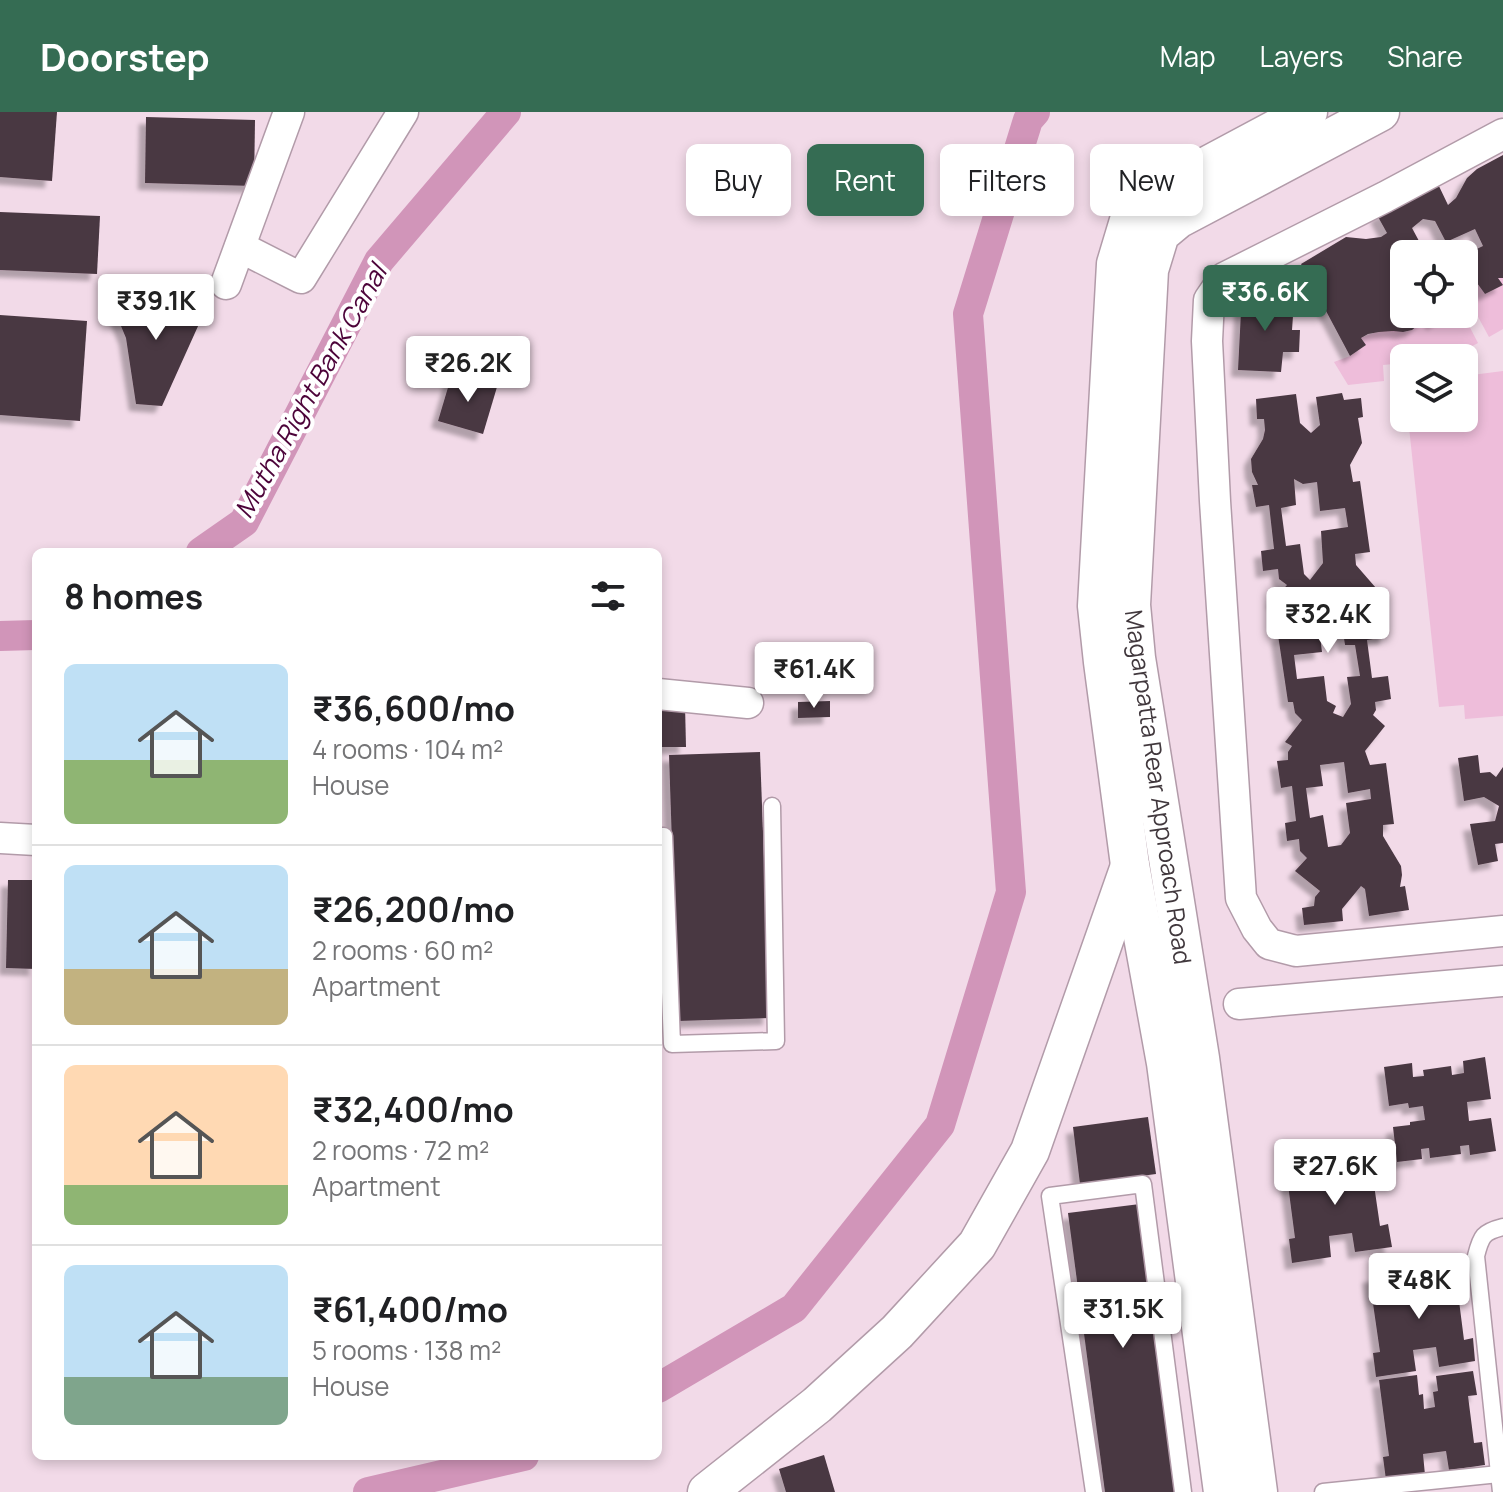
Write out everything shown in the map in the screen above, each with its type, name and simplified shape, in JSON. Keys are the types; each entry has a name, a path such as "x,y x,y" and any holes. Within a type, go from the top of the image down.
{"street":[{"path":"226,284 289,112"},
{"path":"240,247 301,278 403,112"},
{"name":"Magarpatta Rear Approach Road","path":"1223,1492 1166,1063 1130,865 1097,606 1116,264 1131,214 1160,191 1308,112"},
{"name":"Magarpatta Rear Approach Road","path":"1258,1492 1200,1058 1136,658 1131,605 1149,270 1160,234 1178,219 1380,112"},
{"path":"1503,134 1224,278 1209,300 1207,341 1241,898 1246,908 1269,944 1296,951 1503,931"},
{"path":"662,694 748,703"},
{"path":"707,1492 817,1405 897,1332 977,1245 1030,1151 1130,865 1162,821"},
{"path":"0,838 32,840"},
{"path":"1239,1004 1503,981"}],"lane":[{"path":"662,836 672,1044 776,1041 772,806"},
{"path":"1094,1492 1050,1196 1143,1184 1183,1492"},
{"path":"1501,1492 1476,1256 1479,1241 1487,1231 1503,1227"},
{"path":"1323,1492 1499,1474"}],"shaded area":[{"path":"1478,284 1485,294 1503,285 1503,329 1489,337 1478,317"},
{"path":"1413,328 1470,328 1478,343 1390,344 1390,364 1383,365 1384,381 1348,385 1334,362 1366,345 1361,338 1365,336 1381,331 1408,331"},
{"path":"1503,371 1503,716 1465,719 1464,705 1439,707 1410,432 1478,432 1478,374"}],"building":[{"path":"0,112 57,112 52,181 0,177"},
{"path":"146,117 255,120 254,186 145,183"},
{"path":"1503,155 1503,278 1498,278 1503,285 1485,294 1478,284 1478,248 1483,246 1475,229 1445,240 1435,221 1423,219 1412,228 1418,240 1390,240 1390,328 1414,328 1403,332 1368,334 1361,338 1366,345 1350,356 1301,264 1346,237 1381,237 1387,233 1377,215 1437,182 1448,205 1477,169"},
{"path":"0,212 100,216 97,274 0,270"},
{"path":"1242,292 1283,294 1282,315 1293,316 1292,330 1300,330 1299,352 1283,352 1281,372 1238,370"},
{"path":"108,295 208,304 162,406 136,404 126,338"},
{"path":"0,315 87,321 80,421 0,415"},
{"path":"452,374 497,387 483,434 438,421"},
{"path":"1342,393 1344,400 1361,398 1363,417 1358,418 1362,443 1350,465 1353,482 1360,481 1370,552 1355,554 1356,565 1376,588 1362,607 1367,616 1384,614 1387,637 1367,640 1372,678 1388,676 1391,699 1375,702 1373,715 1385,726 1365,751 1370,765 1386,763 1394,824 1383,825 1383,836 1401,866 1400,887 1405,886 1409,910 1369,916 1365,889 1361,886 1342,909 1343,921 1304,925 1302,908 1314,906 1315,897 1320,891 1295,871 1307,858 1300,851 1299,839 1287,841 1285,823 1296,821 1292,786 1281,788 1277,761 1288,760 1292,746 1285,742 1302,720 1295,713 1293,702 1288,702 1278,635 1286,633 1284,623 1290,613 1273,600 1287,585 1279,579 1278,569 1263,571 1261,551 1274,549 1269,505 1256,507 1252,485 1258,485 1252,472 1251,459 1265,430 1264,419 1257,419 1256,399 1296,394 1300,423 1311,433 1320,425 1316,397","holes":["1294,479 1303,484 1317,482 1320,511 1345,508 1348,527 1321,531 1323,563 1310,580 1304,574 1300,544 1286,546 1281,508 1296,505","1341,618 1345,645 1355,645 1360,676 1347,677 1351,704 1343,717 1333,713 1336,706 1327,701 1324,676 1297,679 1294,655 1322,652 1319,628 1325,620","1344,762 1348,793 1370,789 1371,799 1346,803 1350,833 1341,845 1328,847 1323,815 1310,818 1306,788 1323,786 1320,765"]},
{"path":"830,701 830,717 798,718 798,702"},
{"path":"662,705 685,705 686,747 662,747"},
{"path":"760,752 770,1018 678,1021 669,755"},
{"path":"1478,755 1480,773 1490,772 1496,777 1503,767 1503,843 1495,844 1498,861 1478,865 1470,824 1495,821 1499,806 1484,797 1464,801 1458,758"},
{"path":"8,880 32,880 32,969 6,968"},
{"path":"1485,1057 1491,1099 1467,1102 1469,1121 1491,1118 1496,1151 1470,1155 1469,1145 1460,1146 1461,1154 1430,1158 1429,1148 1421,1149 1422,1159 1397,1162 1393,1127 1425,1120 1423,1106 1409,1108 1408,1103 1389,1106 1384,1067 1412,1063 1413,1077 1424,1076 1423,1070 1451,1066 1452,1075 1464,1073 1463,1061"},
{"path":"1148,1117 1156,1174 1080,1184 1073,1127"},
{"path":"1379,1153 1383,1177 1373,1178 1380,1226 1388,1224 1392,1247 1355,1252 1352,1233 1329,1236 1331,1257 1292,1263 1289,1239 1295,1238 1285,1162 1323,1157 1330,1191 1341,1189 1339,1174 1344,1174 1342,1158"},
{"path":"1140,1204 1178,1492 1105,1492 1068,1213"},
{"path":"1463,1267 1467,1291 1458,1293 1464,1340 1473,1338 1475,1361 1439,1367 1436,1347 1413,1350 1416,1371 1376,1377 1373,1353 1380,1352 1369,1276 1407,1271 1414,1305 1425,1304 1423,1289 1428,1288 1426,1272"},
{"path":"1473,1371 1477,1395 1468,1396 1474,1443 1482,1442 1485,1465 1449,1470 1446,1451 1423,1454 1425,1475 1386,1480 1383,1457 1389,1456 1379,1380 1417,1375 1424,1409 1435,1407 1433,1392 1438,1391 1436,1376"},
{"path":"824,1455 835,1492 786,1492 779,1469"}],"waterway":[{"name":"Mutha Right Bank Canal","path":"207,548 244,522 379,261 506,112"},
{"path":"662,1386 794,1308 940,1125 1011,892 968,314 1028,120 1035,112"},
{"name":"Mutha Right Bank Canal","path":"0,636 32,635"},
{"path":"368,1492 507,1460"}]}
